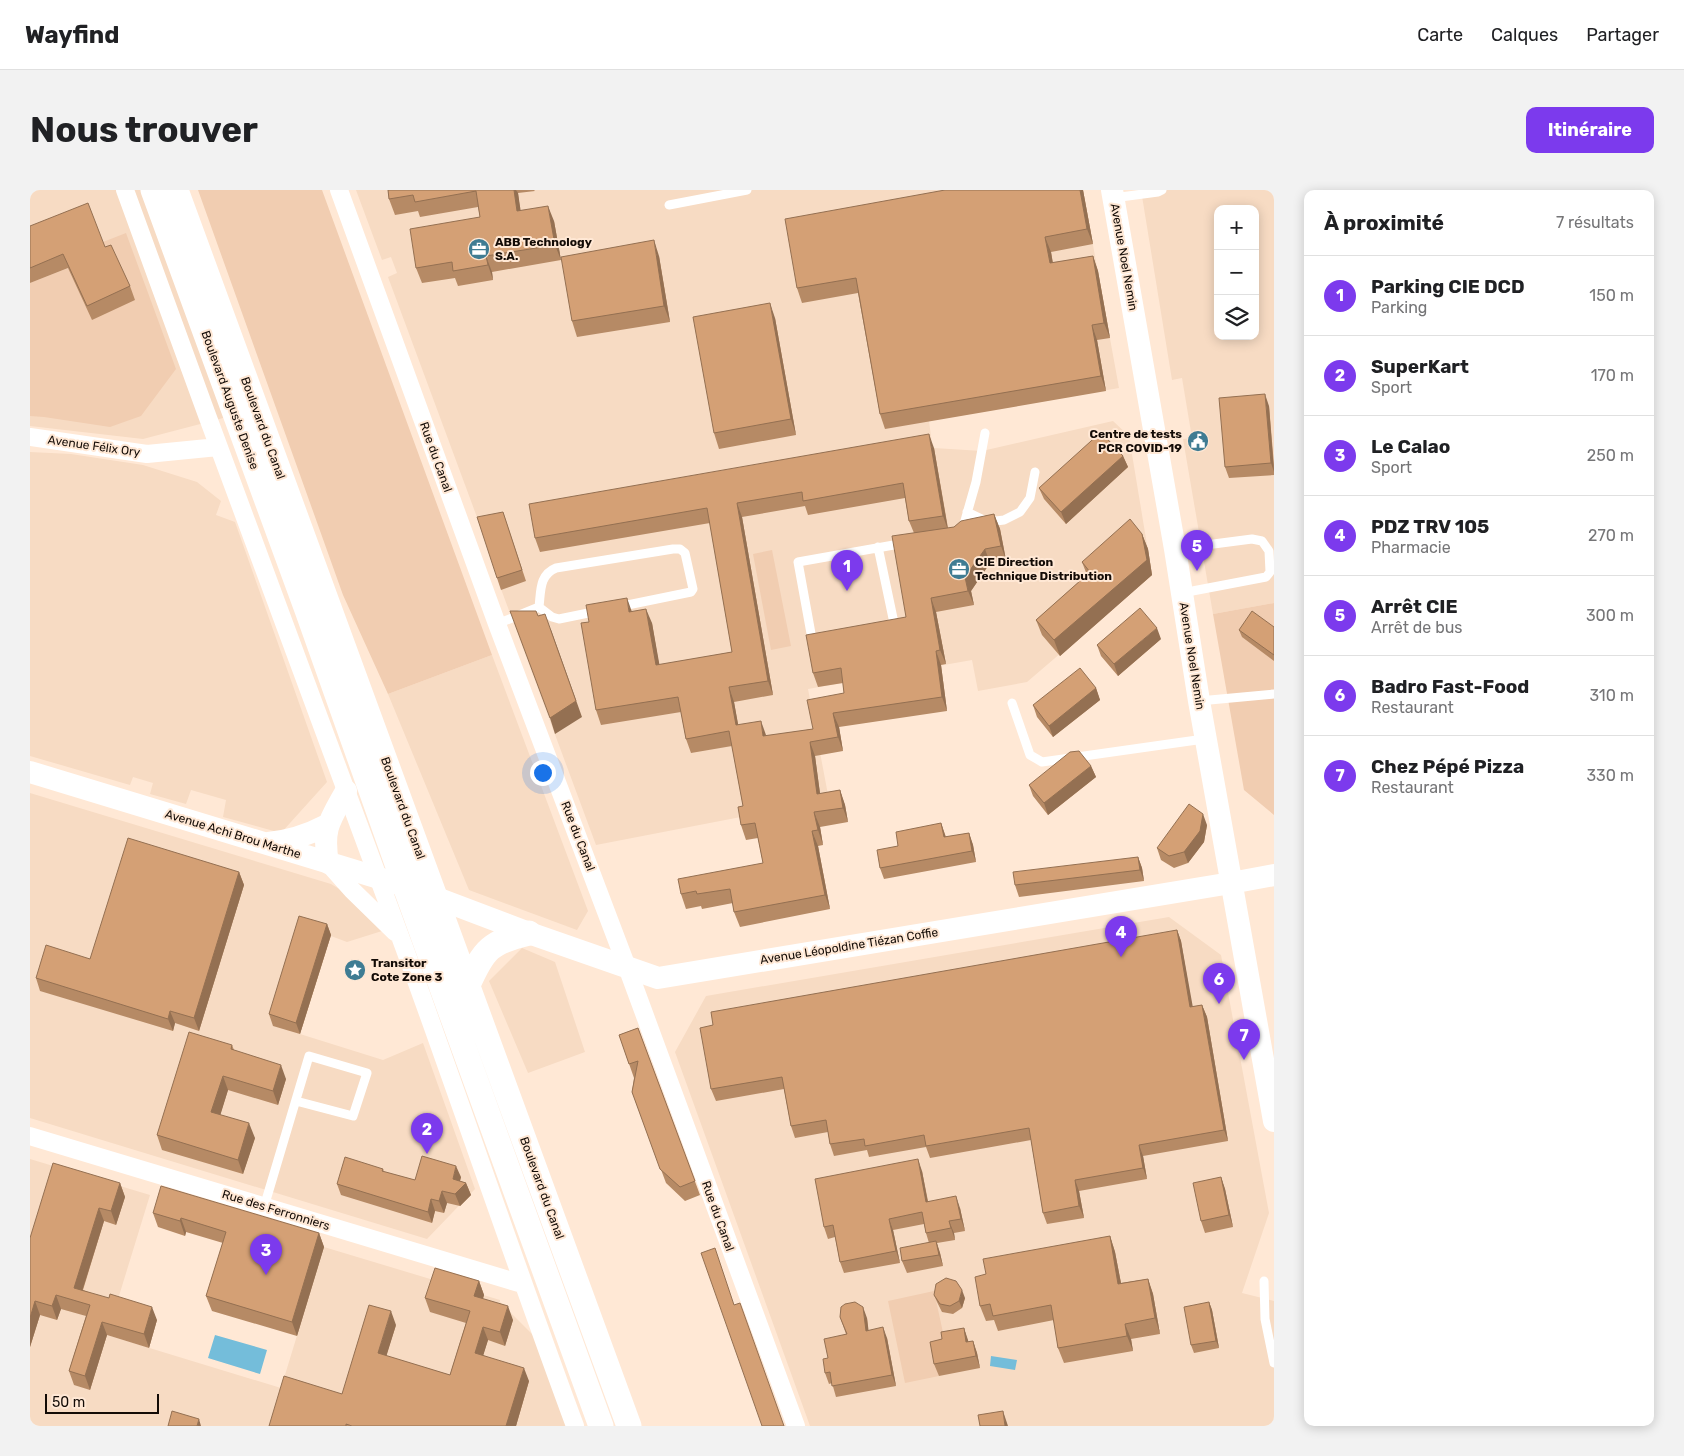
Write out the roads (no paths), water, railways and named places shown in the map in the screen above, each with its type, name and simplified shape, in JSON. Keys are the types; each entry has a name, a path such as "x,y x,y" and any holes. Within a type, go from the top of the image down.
{"main road":[{"name":"Boulevard Auguste Denise","path":"154,190 307,610"},
{"name":"Boulevard du Canal","path":"176,190 629,1426"},
{"name":"Boulevard du Canal","path":"307,610 404,886 601,1426"},
{"path":"468,985 478,962 491,947 506,938 529,933"}],"street":[{"path":"125,190 400,938 522,1284 575,1426"},
{"name":"Rue du Canal","path":"339,190 497,624 627,967 796,1426"},
{"name":"Avenue Noel Nemin","path":"1113,194 1231,883 1268,1059 1274,1121"},
{"name":"Avenue Félix Ory","path":"30,437 147,454 218,447"},
{"name":"Avenue Achi Brou Marthe","path":"30,772 435,897"},
{"path":"346,791 327,825 325,844 328,863 400,938"},
{"path":"262,843 306,836 327,825"},
{"name":"Avenue Léopoldine Tiézan Coffie","path":"435,897 529,933 658,978 1274,875"},
{"name":"Rue des Ferronniers","path":"30,1136 522,1284"}],"lane":[{"path":"669,205 747,190"},
{"path":"1113,194 1158,192 1162,190"},
{"path":"953,537 961,533 976,482 985,434"},
{"path":"967,512 988,522 1004,520 1020,512 1030,498 1035,472"},
{"path":"1175,549 1252,539 1262,541 1269,551 1270,572 1266,577 1182,593"},
{"path":"826,640 814,642 812,639 798,562 916,542"},
{"path":"878,547 894,623 892,627 880,630"},
{"path":"673,549 680,549 685,553 693,589 692,592 560,619 552,617 539,607 544,576 548,571 556,568 673,549"},
{"path":"497,624 539,607"},
{"path":"1199,701 1274,694"},
{"path":"1012,703 1030,755 1042,762 1206,739"},
{"path":"264,1207 309,1056 367,1073 353,1116 296,1101"},
{"path":"1264,1281 1265,1319 1274,1364"}],"water":[{"path":"215,1335 267,1350 260,1374 208,1358"},
{"path":"991,1356 1017,1360 1015,1370 990,1366"}],"place":[{"name":"ABB Technology S.A.","path":"479,249"},
{"name":"Centre de tests PCR COVID-19","path":"1198,441"},
{"name":"CIE Direction Technique Distribution","path":"959,569"},
{"name":"Arrêt CIE","path":"1197,571"},
{"name":"Parking CIE DCD","path":"847,591"},
{"name":"PDZ TRV 105","path":"1121,957"},
{"name":"Transitor Cote Zone 3","path":"355,970"},
{"name":"Badro Fast-Food","path":"1219,1004"},
{"name":"Chez Pépé Pizza","path":"1244,1060"},
{"name":"SuperKart","path":"427,1154"},
{"name":"Le Calao","path":"266,1275"}]}
